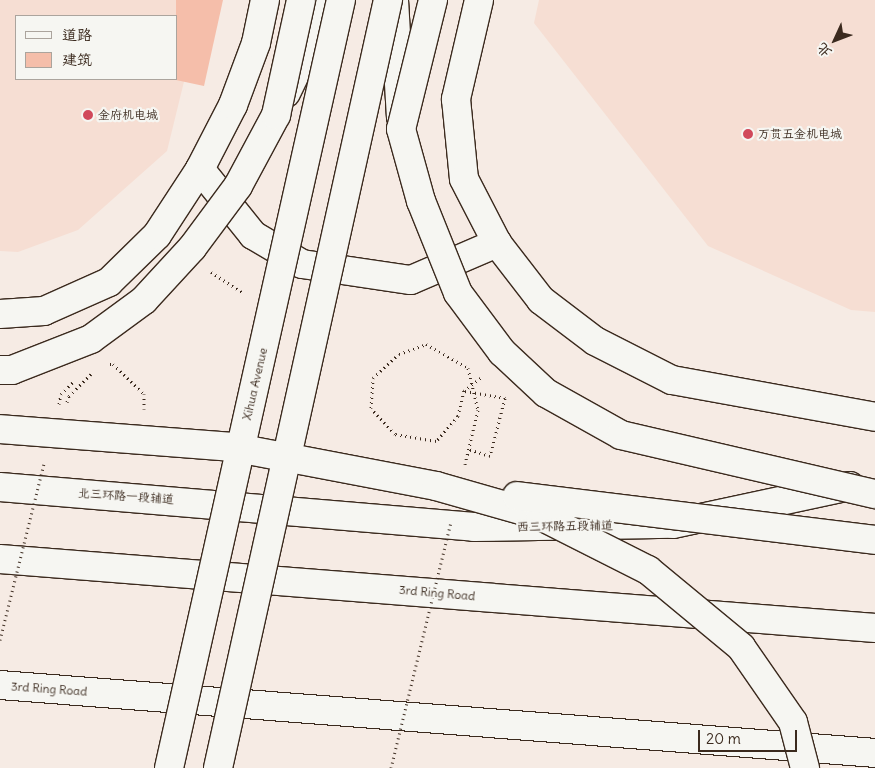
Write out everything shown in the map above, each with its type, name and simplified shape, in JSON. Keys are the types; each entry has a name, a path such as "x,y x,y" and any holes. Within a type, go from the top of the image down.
{"main road":[{"path":"0,314 44,311 109,282 157,235 200,169 232,105 256,43 265,0"},
{"path":"276,115 301,0"},
{"path":"0,370 12,370 91,339 144,300 192,248 238,186 276,115 331,0"},
{"name":"Xihua Avenue","path":"169,768 341,0"},
{"path":"218,768 388,0"},
{"path":"394,0 401,129 421,201 458,293 502,352 546,393 621,435 875,494"},
{"path":"401,129 432,0"},
{"path":"479,0 456,99 464,179 497,243 541,300 595,341 672,380 875,417"},
{"path":"200,169 253,235 302,264 411,280 497,243"},
{"path":"0,429 232,447 436,486 875,540"},
{"name":"西三环路五段辅道","path":"252,506 474,527 673,524 875,481"},
{"name":"北三环路一段辅道","path":"0,486 252,506"},
{"path":"436,486 541,516 648,570 741,647 793,722 805,768"},
{"name":"3rd Ring Road","path":"0,559 875,628"},
{"name":"3rd Ring Road","path":"0,685 875,752"}],"path":[{"path":"464,391 505,398 490,456 469,450"}],"shaded area":[{"name":"金府机电城","path":"0,0 204,0 167,151 78,230 18,252 0,251"},
{"name":"万贯五金机电城","path":"539,0 875,0 875,312 851,310 708,246 534,23"}],"building":[{"path":"176,0 223,0 204,86 176,80 178,80 178,15 176,15"}],"place":[{"name":"金府机电城","path":"88,115"},
{"name":"万贯五金机电城","path":"748,134"}]}
